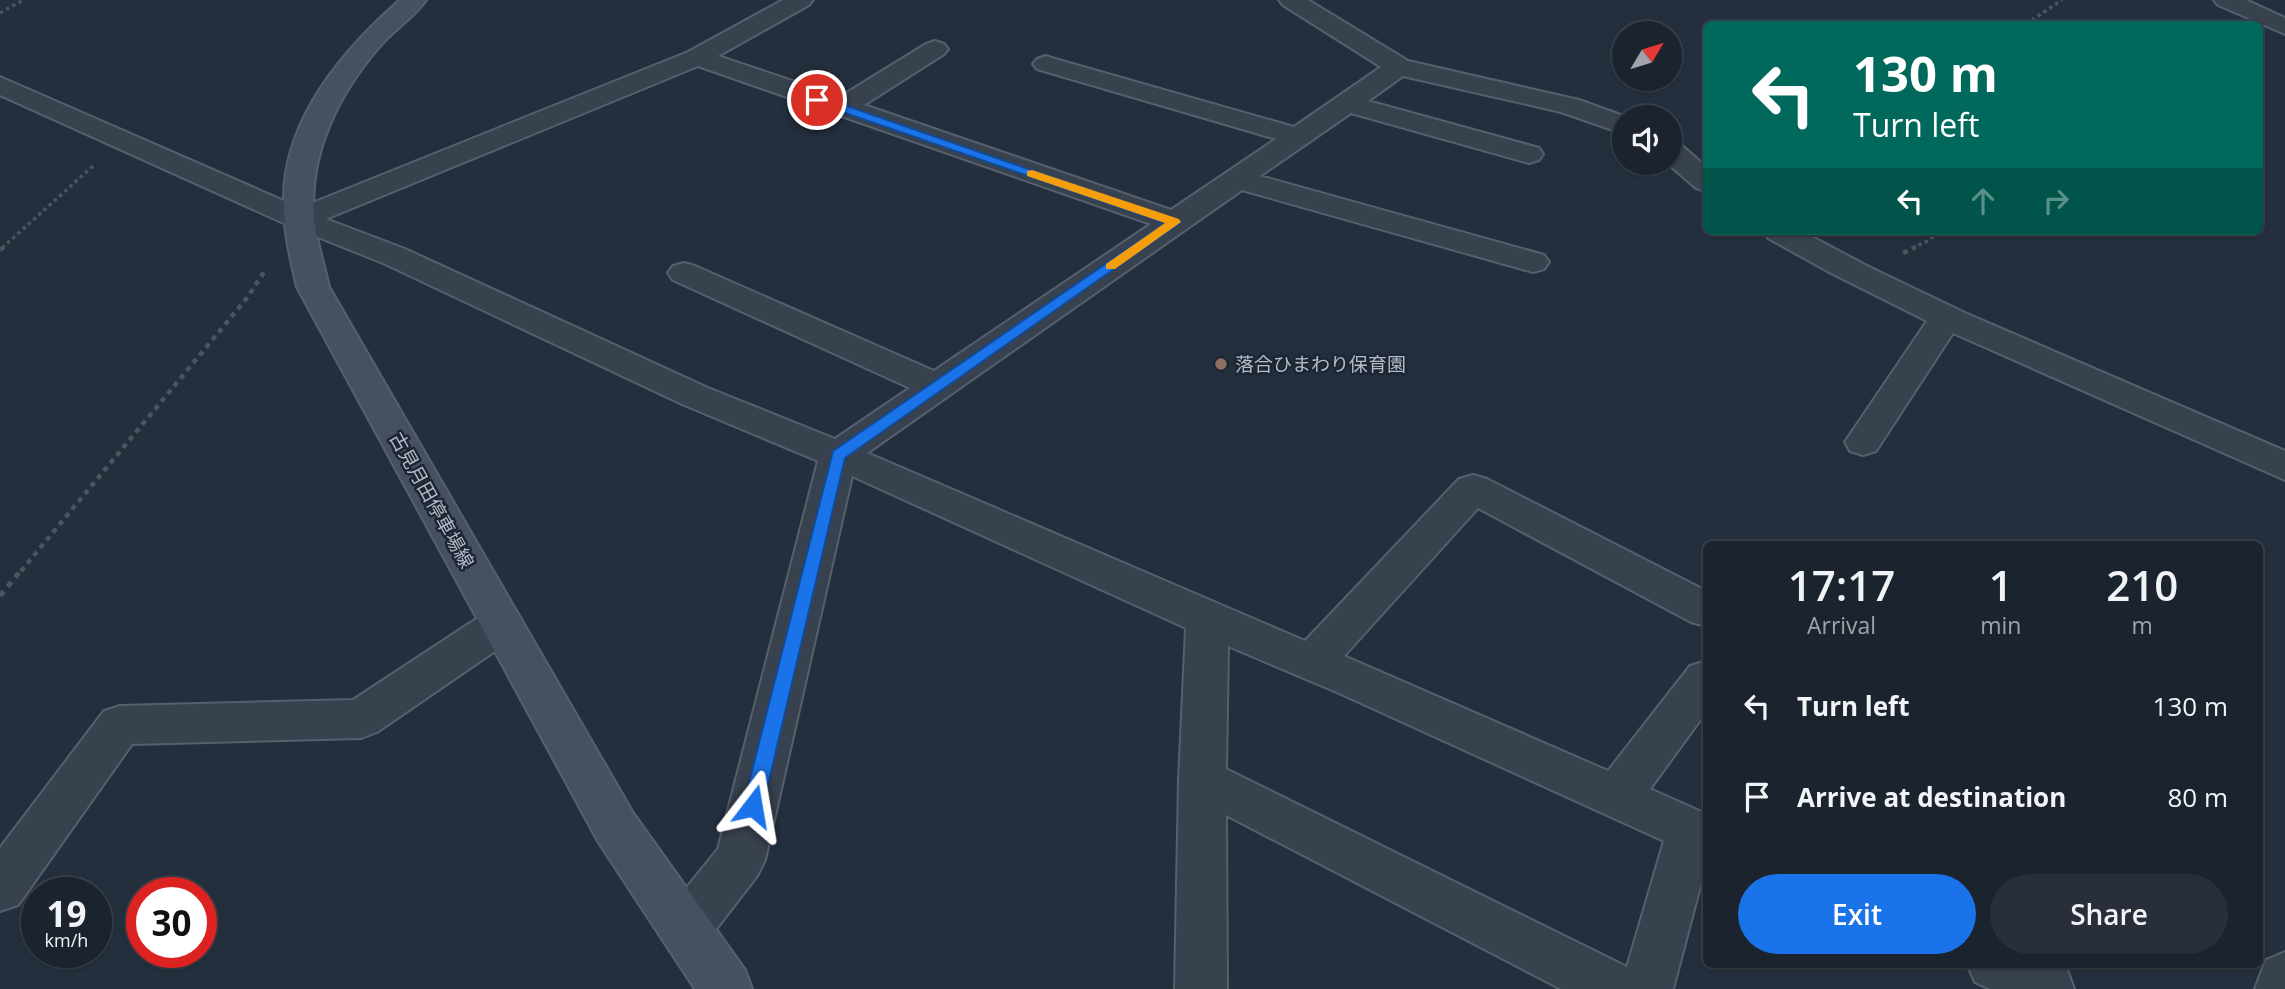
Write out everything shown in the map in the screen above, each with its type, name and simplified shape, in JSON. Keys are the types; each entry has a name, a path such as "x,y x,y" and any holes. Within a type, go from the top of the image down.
{"main road":[{"name":"古見月田停車場線","path":"414,0 371,40 334,91 303,157 299,219 313,287 616,828 726,989"}],"street":[{"path":"299,219 696,57 801,0"},
{"path":"1291,0 1399,67 1569,106 1612,122"},
{"path":"2226,0 2285,27"},
{"path":"841,108 935,48"},
{"path":"696,57 1175,222"},
{"path":"1046,64 1299,136"},
{"path":"685,929 740,860 838,455 1399,67"},
{"path":"0,85 299,219 394,256 695,396 838,455 1699,833 1647,989"},
{"path":"1346,103 1529,155"},
{"path":"1682,161 1703,179"},
{"path":"1237,179 1533,262"},
{"path":"1786,235 1818,255 1947,317 2219,435 2285,467"},
{"path":"684,274 937,386"},
{"path":"1863,442 1947,317"},
{"path":"1312,662 1473,489 1703,608"},
{"path":"1201,989 1202,780 1208,619"},
{"path":"0,888 120,725 361,719 502,624"},
{"path":"1617,796 1703,683"},
{"path":"1202,780 1616,989"},
{"path":"2002,968 2048,989"},
{"path":"2281,989 2285,978"}],"path":[{"path":"0,13 23,0"},
{"path":"2030,21 2062,0"},
{"path":"0,250 123,140"},
{"path":"0,596 247,299 299,219"}],"slow traffic":[{"path":"1032,173 1175,222 1110,267"}],"place":[{"name":"落合ひまわり保育園","path":"1221,364"}],"route":[{"path":"753,806 838,455 1175,222 817,100"}]}
